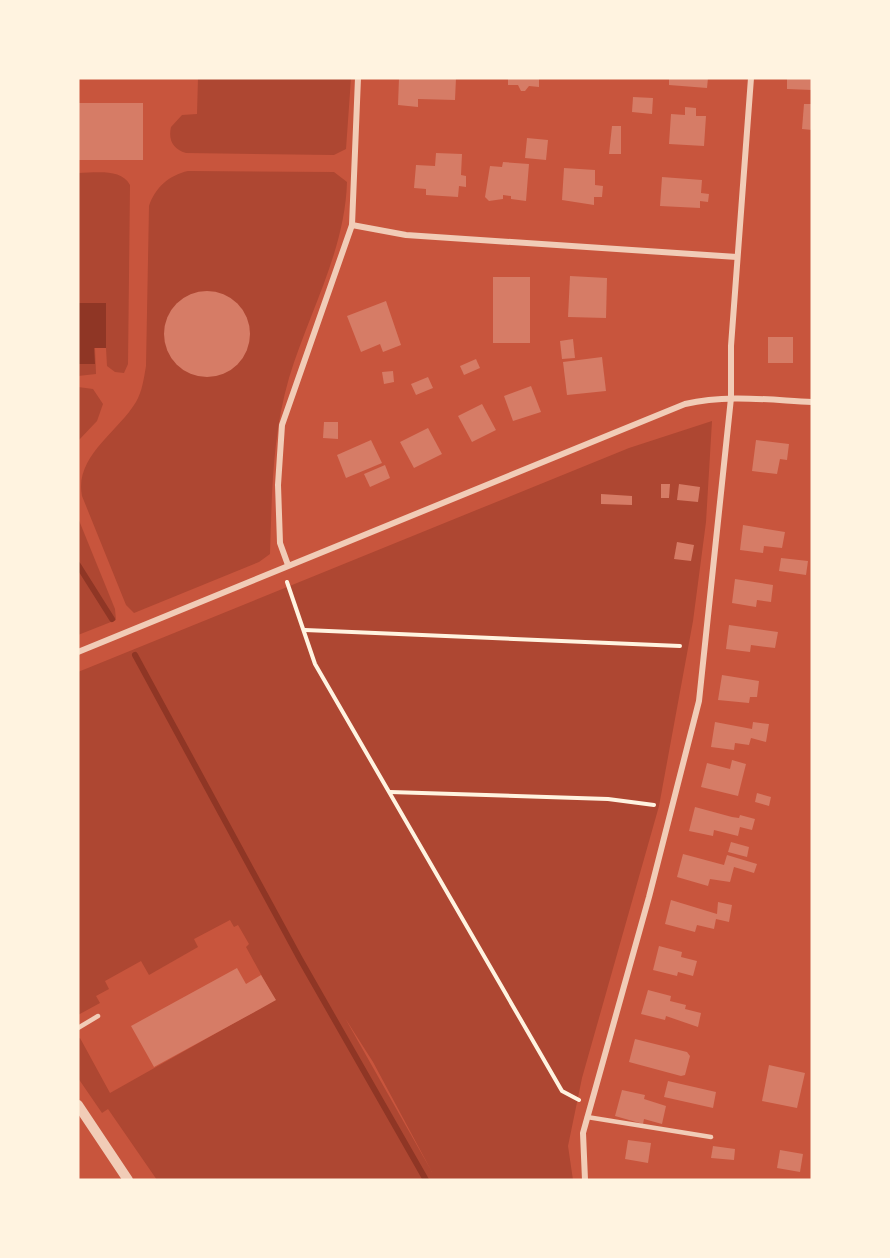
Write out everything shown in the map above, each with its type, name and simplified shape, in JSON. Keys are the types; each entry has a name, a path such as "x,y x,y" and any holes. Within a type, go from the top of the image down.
{"street":[{"path":"288,565 280,543 278,485 282,425 352,225 358,78"},
{"path":"585,1180 583,1133 649,897 699,701 731,398 737,257 752,78"},
{"path":"352,225 406,235 737,257"},
{"path":"78,652 685,404 710,398 812,402"},
{"path":"78,1105 128,1180"}],"lane":[{"path":"78,1028 98,1016"},
{"path":"587,1117 711,1137"}],"path":[{"path":"287,582 315,664 389,792 562,1091 590,1106"},
{"path":"305,630 680,646"},
{"path":"389,792 608,799 654,805"}],"shaded area":[{"path":"198,78 351,78 346,149 334,155 186,153 172,143 171,127 182,115 197,114"},
{"path":"188,171 334,172 347,182 345,208 333,257 297,353 283,400 274,465 270,554 259,562 134,613 126,605 82,496 81,482 91,457 128,413 140,394 146,366 149,206 164,183"},
{"path":"78,173 114,174 126,180 130,185 128,364 124,373 115,372 107,366 106,348 95,348 96,374 78,376"},
{"path":"78,303 106,303 106,348 94,348 95,364 78,364"},
{"path":"78,387 93,389 103,404 97,421 78,441"},
{"path":"712,421 706,522 693,621 659,806 582,1078 568,1146 573,1180 157,1180 108,1109 102,1113 78,1078 78,1039 80,1038 110,1093 275,1000 246,947 249,944 238,925 234,927 230,920 194,939 198,947 149,975 141,961 105,981 109,989 96,996 100,1003 78,1015 78,672 629,448","holes":["345,1018 373,1062 432,1172"]},
{"path":"78,518 115,609 116,620 78,635"}],"building":[{"path":"399,78 456,78 455,100 418,99 418,107 398,105"},
{"path":"508,78 539,78 539,87 529,86 525,91 521,91 518,85 508,85"},
{"path":"669,78 708,78 707,88 669,85"},
{"path":"787,78 812,78 812,90 787,89"},
{"path":"633,97 653,98 652,114 632,112"},
{"path":"78,103 143,103 143,160 78,160"},
{"path":"804,104 812,104 812,130 802,129"},
{"path":"685,107 696,108 696,116 706,116 704,146 669,144 671,114 685,115"},
{"path":"612,126 621,126 621,154 609,154"},
{"path":"527,138 548,140 546,160 525,158"},
{"path":"436,153 462,154 461,175 466,176 466,187 459,186 458,197 426,195 426,189 414,188 416,165 435,166"},
{"path":"503,162 529,164 526,201 511,199 511,196 503,195 503,199 489,201 485,197 490,166 502,167"},
{"path":"564,168 595,170 595,185 603,186 602,197 594,197 594,205 562,200"},
{"path":"662,177 702,180 701,193 709,194 708,202 700,201 700,208 660,206"},
{"path":"570,276 607,278 606,318 568,317"},
{"path":"493,277 530,277 530,343 493,343"},
{"path":"207,291 231,298 243,310 250,334 243,358 231,370 207,377 183,370 171,358 164,334 171,310 183,298"},
{"path":"386,301 401,345 383,352 380,344 361,352 347,316"},
{"path":"768,337 793,337 793,363 768,363"},
{"path":"573,339 575,358 562,359 560,341"},
{"path":"602,357 606,391 567,395 563,362"},
{"path":"476,359 480,368 464,375 460,366"},
{"path":"393,371 394,382 384,384 382,372"},
{"path":"428,377 433,388 416,395 411,384"},
{"path":"531,386 541,412 513,421 504,396"},
{"path":"482,404 496,430 472,442 458,416"},
{"path":"324,422 338,422 338,439 323,438"},
{"path":"428,428 442,454 414,468 400,442"},
{"path":"371,440 382,463 346,478 337,455"},
{"path":"756,440 789,444 787,460 780,459 777,474 752,471"},
{"path":"385,465 390,478 370,487 364,474"},
{"path":"661,484 670,484 669,498 661,498"},
{"path":"679,484 700,487 698,502 677,500"},
{"path":"601,494 632,496 632,505 601,504"},
{"path":"743,525 785,532 782,548 764,546 763,553 740,550"},
{"path":"677,542 694,545 691,561 674,559"},
{"path":"781,558 808,561 806,575 779,571"},
{"path":"735,579 773,585 771,602 757,600 756,607 732,603"},
{"path":"729,625 778,632 775,648 751,645 750,652 726,649"},
{"path":"722,675 759,681 757,697 750,697 749,703 718,700"},
{"path":"715,722 752,729 753,722 769,724 766,742 751,738 749,745 735,743 734,750 711,747"},
{"path":"732,760 746,764 738,796 701,787 707,763 730,769"},
{"path":"757,793 771,797 769,806 755,802"},
{"path":"695,807 732,817 739,818 740,815 755,819 752,830 740,827 738,836 714,830 713,836 689,831"},
{"path":"731,842 749,847 747,857 728,852"},
{"path":"683,854 724,865 727,855 757,864 754,873 734,867 730,882 710,879 708,886 677,877"},
{"path":"671,900 717,914 718,902 732,905 729,922 716,919 714,929 697,925 695,932 665,924"},
{"path":"659,946 682,952 681,957 697,961 693,976 678,972 677,976 653,970"},
{"path":"237,968 246,984 261,975 276,1000 154,1067 131,1026"},
{"path":"648,990 671,996 670,1001 686,1005 685,1009 701,1013 698,1027 666,1016 665,1020 641,1014"},
{"path":"635,1039 687,1052 690,1056 685,1075 681,1076 629,1062"},
{"path":"769,1065 805,1073 797,1108 762,1101"},
{"path":"668,1081 716,1092 713,1108 664,1097"},
{"path":"622,1090 645,1095 644,1099 666,1106 662,1124 644,1119 643,1124 615,1116"},
{"path":"628,1140 651,1143 648,1163 625,1159"},
{"path":"713,1146 735,1149 734,1160 711,1158"},
{"path":"780,1150 803,1154 800,1172 777,1168"}],"waterway":[{"path":"78,565 112,619"},
{"path":"135,655 300,959 426,1180"}]}
